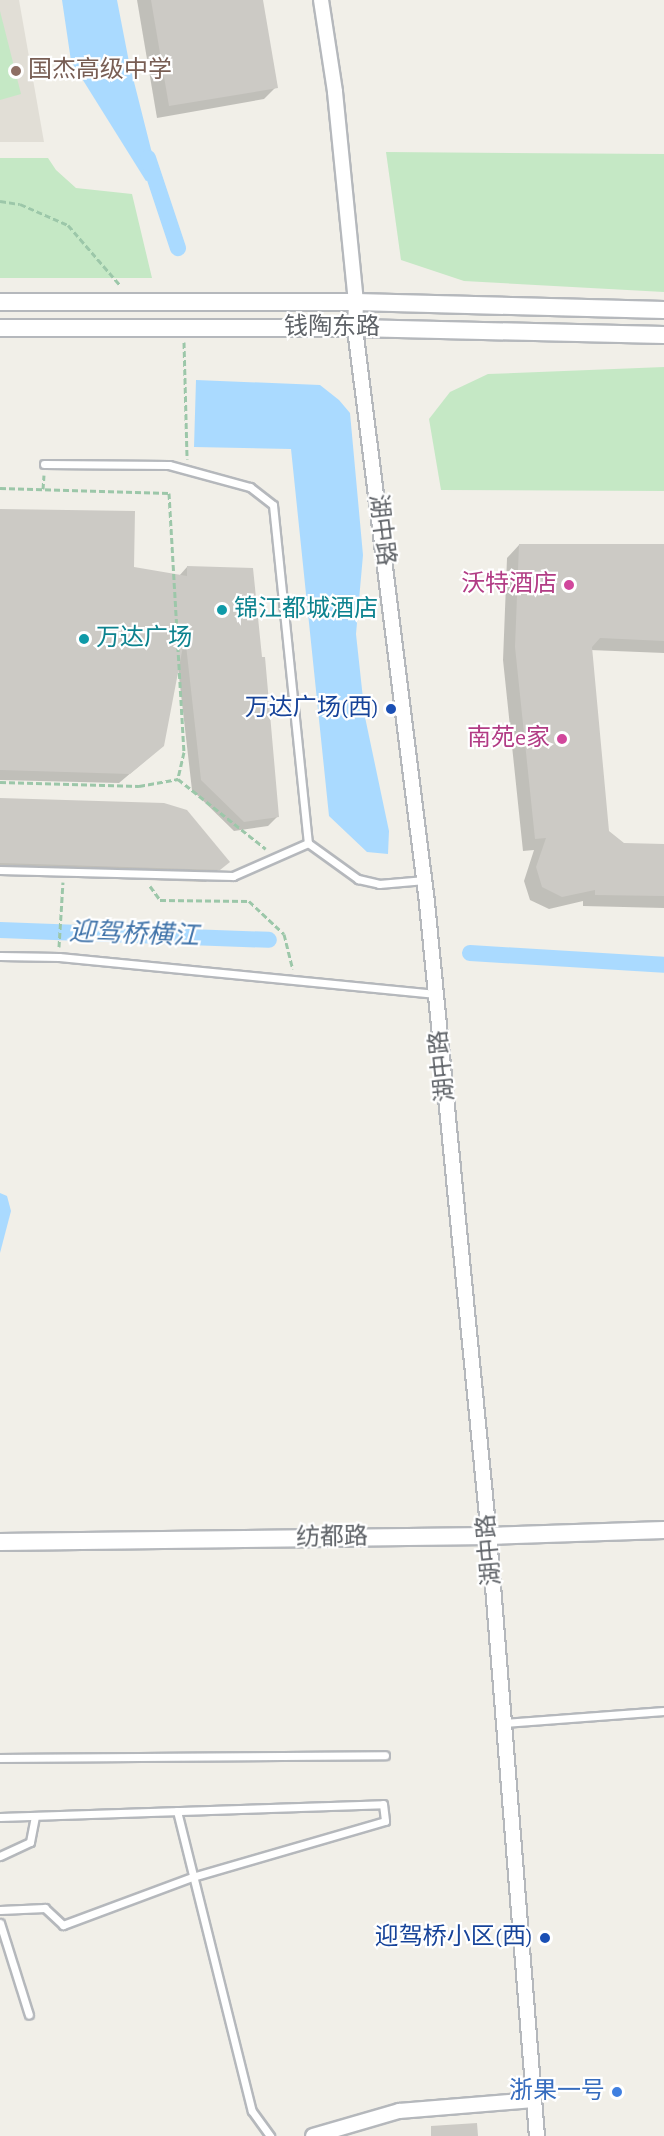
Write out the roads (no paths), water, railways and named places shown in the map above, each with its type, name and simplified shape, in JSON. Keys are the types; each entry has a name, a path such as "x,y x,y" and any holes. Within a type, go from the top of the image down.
{"street":[{"name":"湖中路","path":"321,0 335,92 356,302 355,328 424,879 436,994 489,1536 537,2136"},
{"name":"钱陶东路","path":"0,302 356,302 664,310"},
{"name":"钱陶东路","path":"0,328 355,328 664,335"},
{"name":"纺都路","path":"0,1542 489,1536 664,1530"},
{"path":"313,2136 399,2111 534,2100"}],"lane":[{"path":"44,464 169,465 250,487 273,505 308,843 358,879 379,884 424,879"},
{"path":"0,870 233,876 308,843"},
{"path":"0,956 59,957 436,994"},
{"path":"504,1723 664,1711"},
{"path":"0,1758 385,1755"},
{"path":"0,1816 382,1804 385,1821 192,1877 63,1925 45,1908 0,1910"},
{"path":"177,1811 252,2111 270,2136"},
{"path":"0,1856 30,1842 35,1815"},
{"path":"0,1923 29,2015"}],"water":[{"path":"62,0 117,0 129,62 158,177 146,181 71,61"},
{"path":"196,380 320,385 339,400 350,413 363,555 356,634 365,717 389,831 388,854 367,852 329,816 291,449 194,447"},
{"path":"0,1193 7,1196 11,1211 0,1253"}],"waterway":[{"path":"148,158 178,248"},
{"name":"迎驾桥横江","path":"0,930 269,940"},
{"path":"470,953 664,965"}],"place":[{"name":"国杰高级中学","path":"16,71"},
{"name":"沃特酒店","path":"569,585"},
{"name":"锦江都城酒店","path":"222,610"},
{"name":"万达广场","path":"84,639"},
{"name":"万达广场(西)","path":"391,709"},
{"name":"南苑e家","path":"562,739"},
{"name":"迎驾桥小区(西)","path":"545,1938"},
{"name":"浙果一号","path":"617,2092"}]}
